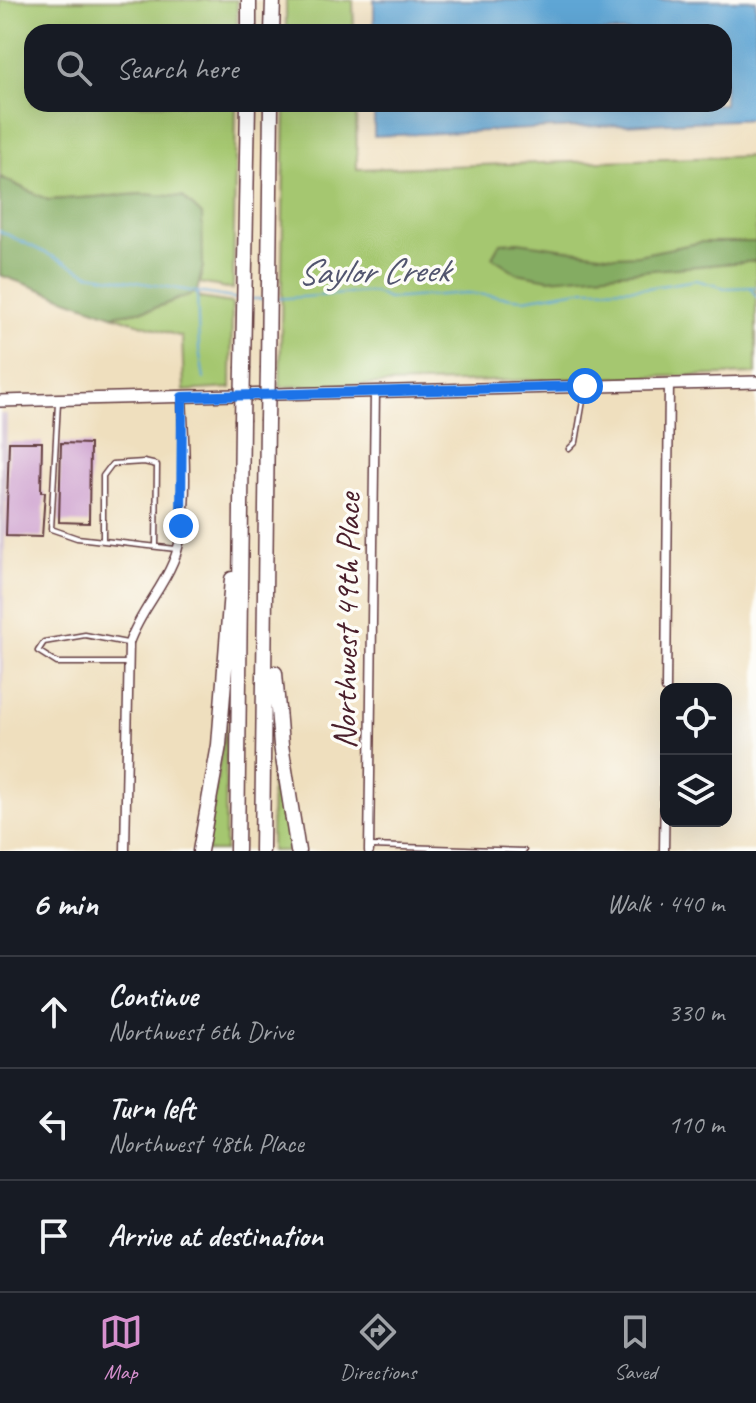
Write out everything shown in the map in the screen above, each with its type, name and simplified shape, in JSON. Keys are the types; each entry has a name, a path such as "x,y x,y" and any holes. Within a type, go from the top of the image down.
{"highway":[{"path":"249,0 249,24"},
{"path":"272,24 273,0"},
{"path":"237,851 248,112"},
{"path":"262,851 271,112"},
{"path":"200,851 219,745 242,487"},
{"path":"266,495 275,684 298,851"}],"main road":[{"path":"0,401 756,382"}],"street":[{"path":"666,683 669,384"},
{"name":"Northwest 49th Place","path":"369,848 375,392"},
{"path":"125,851 129,643 141,612 174,561 182,502 182,397"},
{"path":"664,851 665,755"}],"lane":[{"path":"569,449 576,442 585,386"},
{"path":"59,400 51,529 77,538 176,549"},
{"path":"103,540 103,476 112,464 144,462 157,465 156,546"},
{"path":"128,663 57,663 38,651 44,642 75,635 129,643"},
{"path":"369,848 524,851"}],"shaded area":[{"path":"0,414 7,414 0,823"}],"green space":[{"path":"0,0 237,0 237,24 24,24 24,112 236,112 233,289 199,283 203,266 143,194 48,200 0,177"},
{"path":"286,0 353,0 354,24 286,24"},
{"path":"285,112 356,112 357,169 756,156 756,374 280,387"},
{"path":"0,177 48,200 143,194 183,197 202,215 203,266 197,292 152,309 112,315 0,275"},
{"path":"518,242 614,256 638,255 702,242 756,242 756,261 549,279 517,273 492,257 500,243"},
{"path":"197,292 200,298 232,303 231,388 184,391 182,337 112,315 152,309"},
{"path":"226,723 225,851 206,851"},
{"path":"272,744 276,744 294,851 271,851"}],"water":[{"path":"374,0 756,0 756,119 374,136 374,112 732,112 732,24 374,24"}],"building":[{"path":"9,442 42,442 41,492 45,492 42,537 6,536"},
{"path":"61,443 90,444 89,523 59,522"}],"waterway":[{"name":"Saylor Creek","path":"0,231 89,274 239,299"},
{"name":"Saylor Creek","path":"273,299 374,292 388,299 465,293 524,299 586,289 647,288 696,280 725,288 756,287"},
{"path":"751,289 756,297"},
{"path":"197,292 199,349 204,379"},
{"name":"Saylor Creek","path":"249,299 263,299"}],"route":[{"path":"181,526 182,397 585,386"}]}
